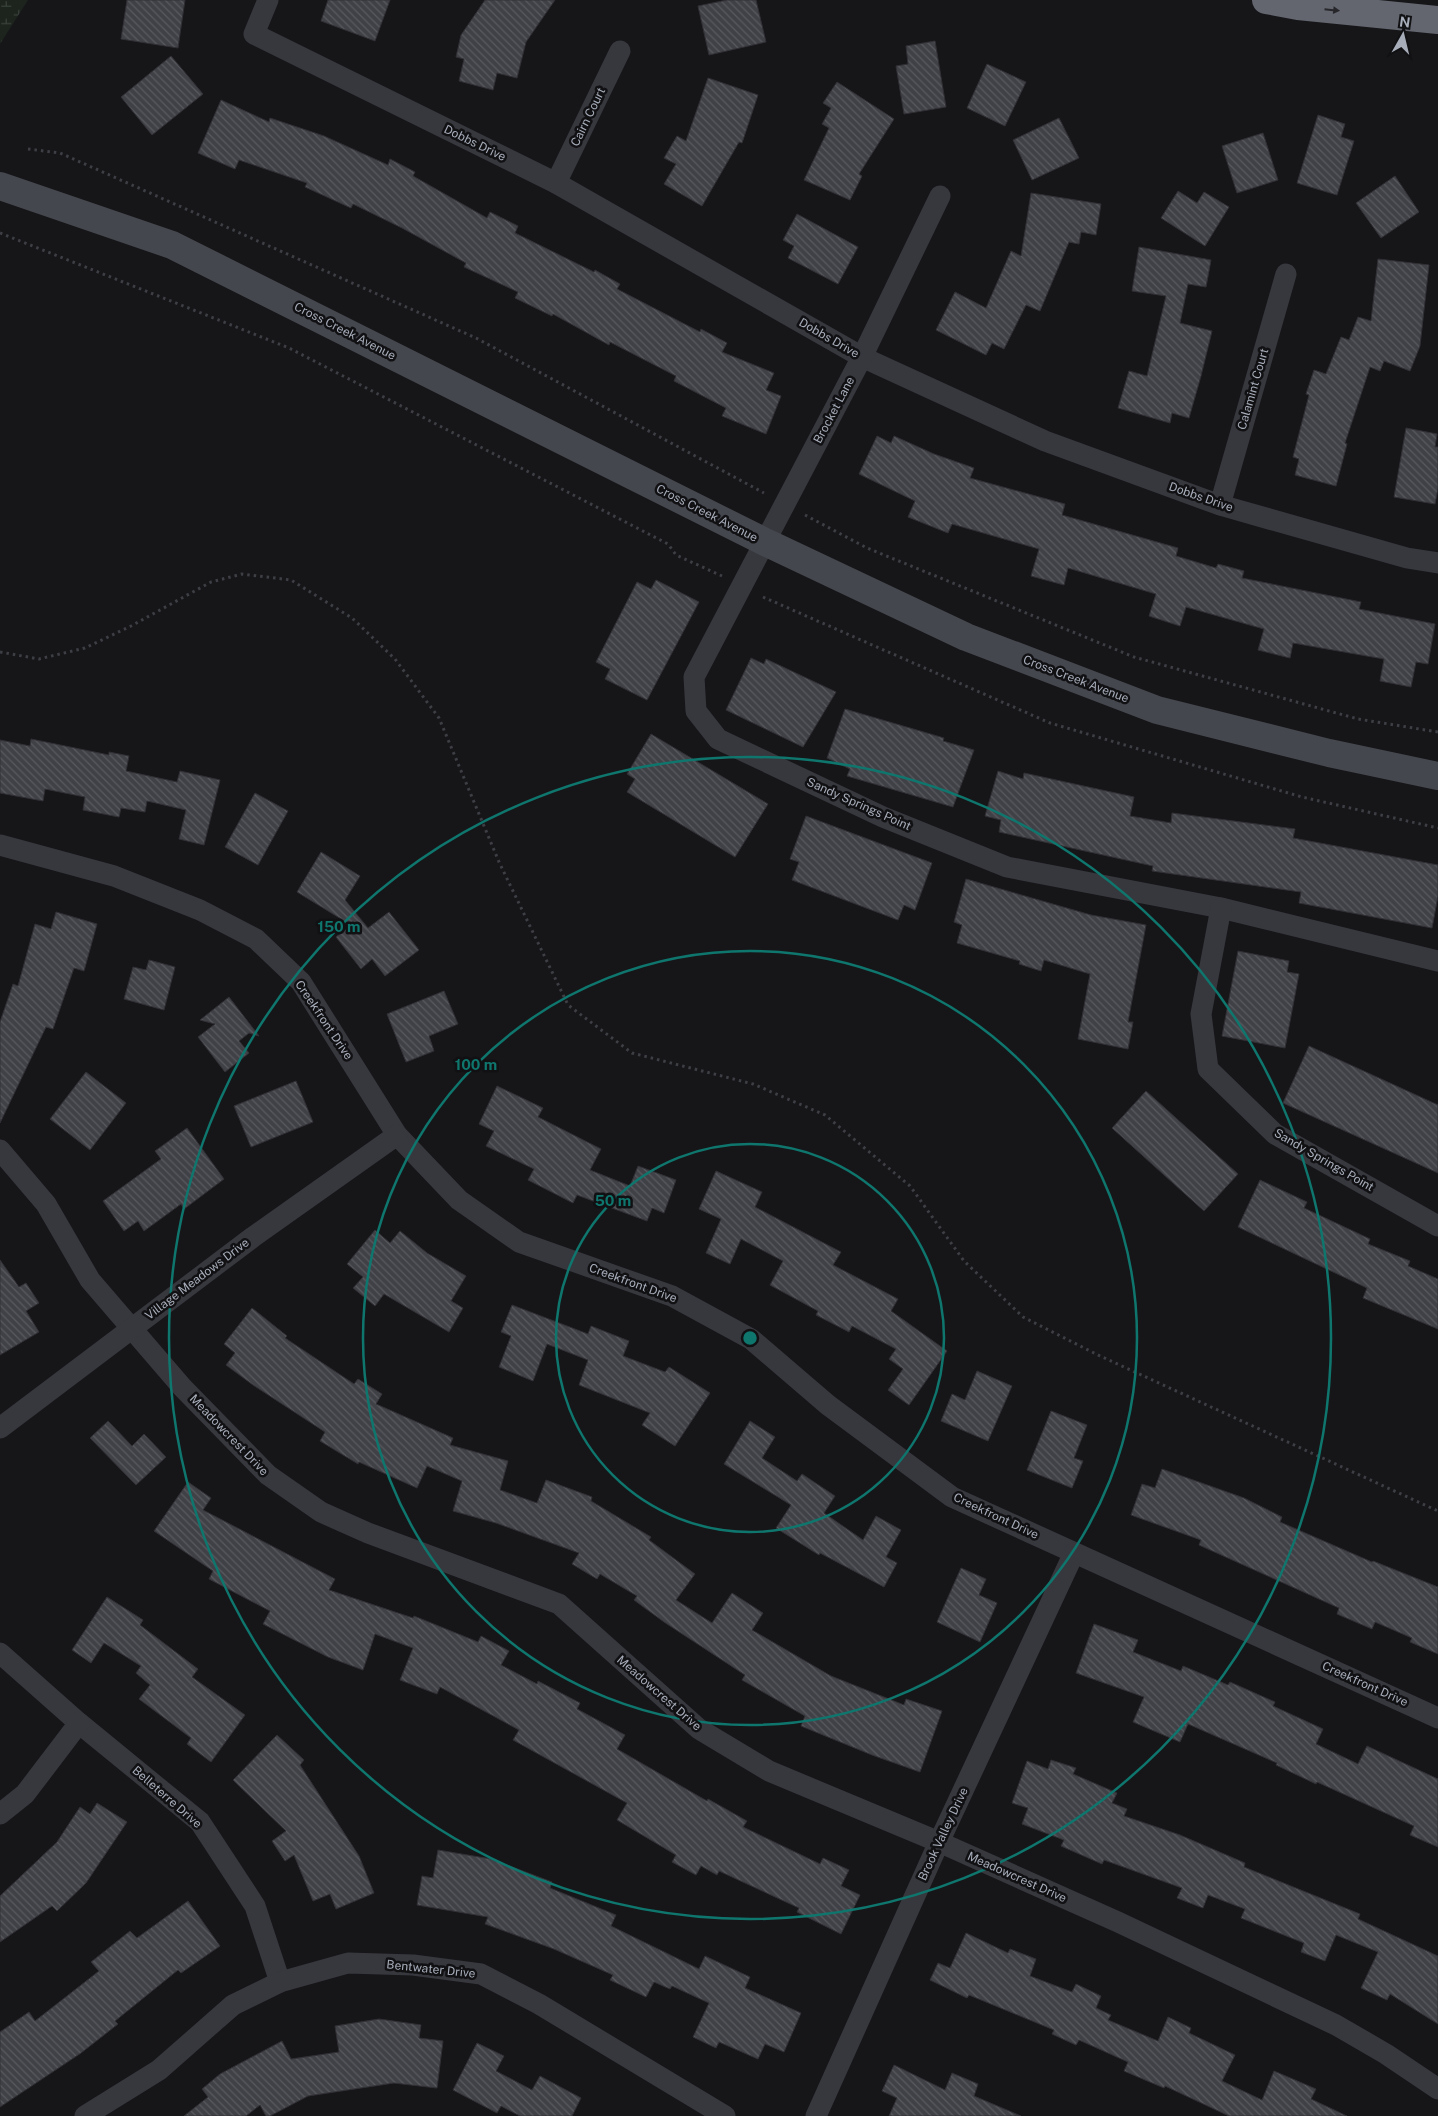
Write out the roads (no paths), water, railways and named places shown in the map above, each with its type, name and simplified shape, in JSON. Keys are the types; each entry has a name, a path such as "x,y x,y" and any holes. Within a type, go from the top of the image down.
{"highway":[{"path":"1266,0 1298,6 1438,20"}],"street":[{"name":"Dobbs Drive","path":"268,0 254,34 556,183 862,357 1045,441 1220,505 1407,558 1438,563"},
{"name":"Cairn Court","path":"556,183 620,52"},
{"name":"Cross Creek Avenue","path":"0,186 172,245 766,542 966,637 1157,710 1330,753 1438,776"},
{"name":"Brocket Lane","path":"766,542 862,357 940,196"},
{"name":"Calamint Court","path":"1220,505 1286,274"},
{"name":"Sandy Springs Point","path":"766,542 694,677 696,711 718,739 883,816 1007,867 1221,908 1438,961"},
{"name":"Creekfront Drive","path":"2,850 114,876 200,910 256,939 301,982 397,1135 459,1200 519,1242 672,1296 751,1340 828,1405 952,1497 1438,1718"},
{"name":"Sandy Springs Point","path":"1221,908 1201,1014 1208,1070 1275,1134 1438,1226"},
{"name":"Village Meadows Drive","path":"0,1428 253,1237 397,1135"},
{"name":"Meadowcrest Drive","path":"0,1150 46,1204 90,1280 182,1387 268,1475 321,1512 368,1533 559,1604 699,1729 769,1771 939,1842 1118,1922 1336,2025 1386,2054 1438,2089"},
{"name":"Brook Valley Drive","path":"816,2116 939,1842 1074,1552"},
{"name":"Belleterre Drive","path":"0,1653 79,1723 200,1822 255,1906 280,1982"},
{"path":"0,1814 25,1794 79,1723"},
{"name":"Bentwater Drive","path":"85,2116 159,2070 232,2005 280,1982 348,1963 413,1965 482,1974 539,2004 725,2116"}]}
